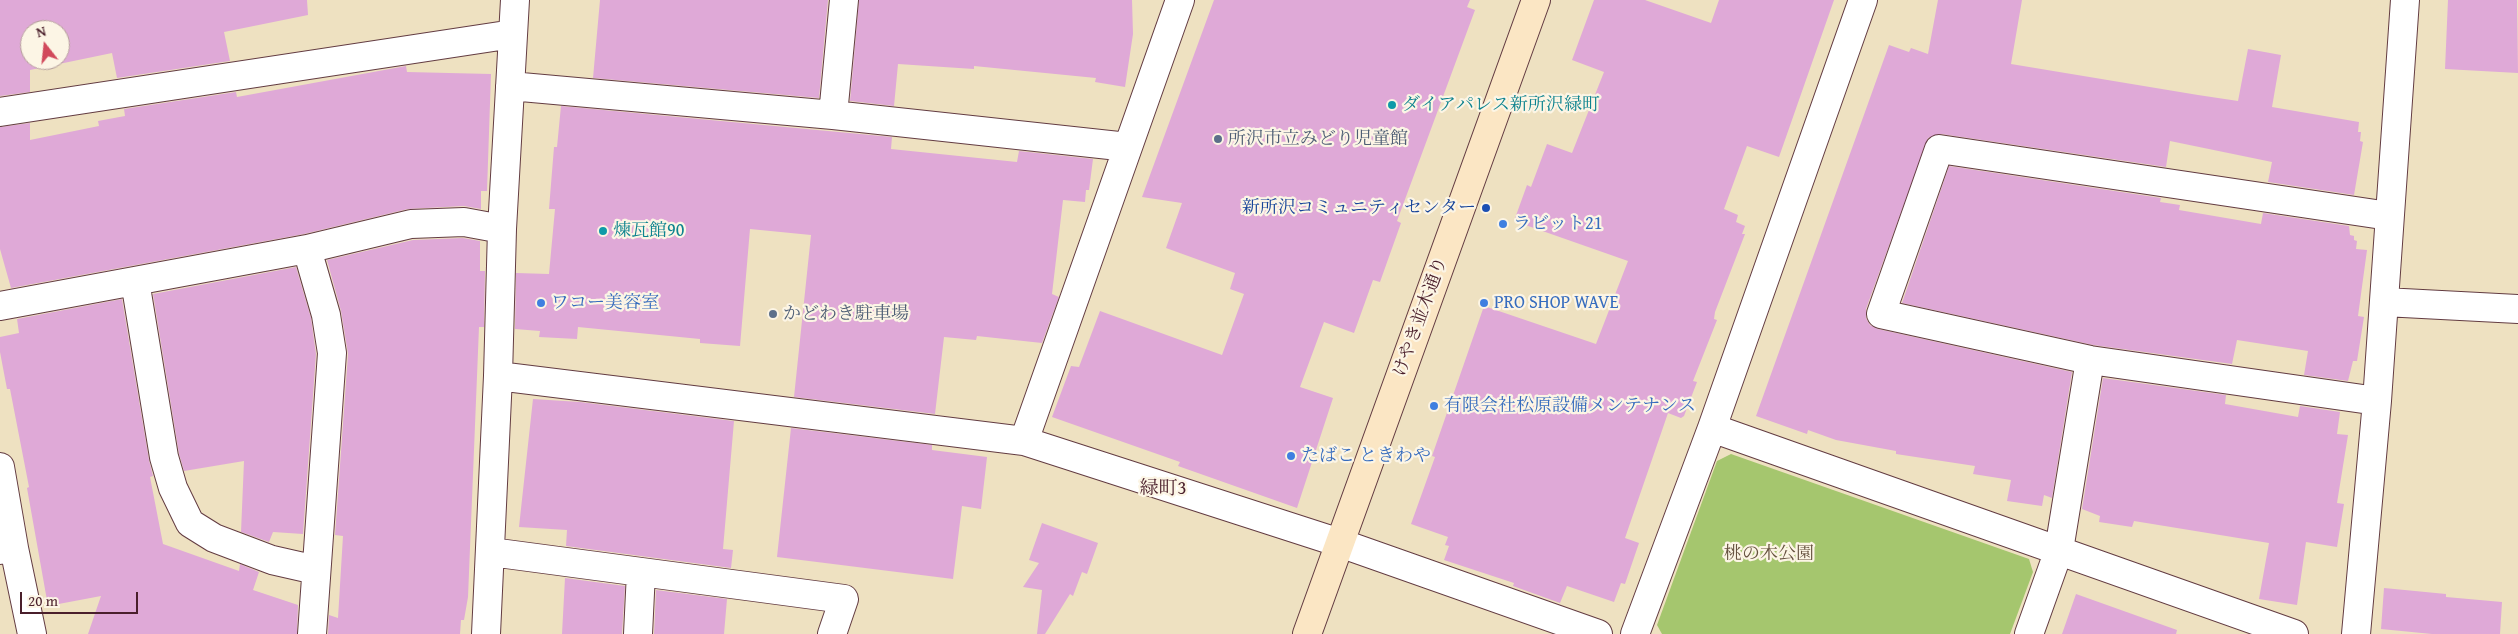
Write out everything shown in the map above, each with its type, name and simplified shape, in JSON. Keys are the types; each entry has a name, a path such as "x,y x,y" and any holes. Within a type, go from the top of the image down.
{"street":[{"path":"486,634 498,376 502,229 515,0"},
{"path":"833,115 844,0"},
{"path":"1027,447 1128,147 1180,0"},
{"name":"けやき並木通り","path":"1307,634 1536,0"},
{"path":"1635,634 1712,428 1863,0"},
{"path":"2356,634 2377,401 2405,0"},
{"path":"0,112 513,34"},
{"path":"510,86 833,115 1128,147"},
{"path":"2377,401 2090,360 1881,314 1939,148 2389,216"},
{"path":"0,306 307,249 411,224 464,222 502,229"},
{"path":"307,249 326,315 332,353 312,634"},
{"path":"135,281 164,457 173,488 190,523 214,538 272,560 316,570"},
{"path":"2384,302 2518,309"},
{"path":"2029,634 2059,550 2090,360"},
{"path":"498,376 1027,447 1340,543 1598,634"},
{"path":"1712,428 2294,634"},
{"path":"0,467 7,549 32,634"},
{"path":"490,552 844,600 832,634"},
{"path":"638,634 640,572"}],"green space":[{"name":"桃の木公園","path":"1731,454 2029,559 2033,572 2010,634 1662,634 1657,625 1717,461"}],"building":[{"path":"0,0 307,0 308,15 224,32 230,61 117,78 112,53 70,62 70,20 20,20 20,70 30,70 30,92 0,96"},
{"path":"600,0 828,0 819,98 593,78"},
{"path":"859,0 1132,0 1133,34 1125,87 1095,82 1096,78 974,66 974,69 898,64 894,106 850,101"},
{"path":"1214,0 1470,0 1467,7 1475,10 1397,221 1401,223 1380,282 1373,280 1354,333 1324,322 1300,387 1333,398 1297,508 1178,466 1180,462 1052,417 1071,366 1079,367 1100,311 1222,355 1244,294 1230,289 1235,273 1166,248 1182,203 1142,197"},
{"path":"1594,0 1645,0 1711,23 1719,0 1834,0 1779,157 1747,146 1724,209 1738,215 1736,222 1745,226 1742,234 1745,234 1715,312 1714,319 1717,320 1693,381 1697,382 1684,416 1681,418 1668,413 1625,538 1639,543 1625,584 1621,583 1614,602 1567,586 1560,603 1513,586 1514,583 1444,560 1449,546 1445,545 1448,537 1411,524 1435,457 1432,456 1484,306 1596,344 1628,261 1514,221 1527,185 1531,187 1547,144 1572,153 1604,72 1572,60"},
{"path":"1938,0 2022,0 2011,64 2198,95 2238,101 2248,49 2281,55 2272,107 2359,122 2358,132 2361,132 2360,141 2363,142 2354,195 2268,182 2272,162 2170,141 2166,167 1941,134 1928,138 1866,309 1866,318 1870,325 1878,329 2072,372 2052,498 2044,495 2042,506 2007,501 2011,480 1973,474 1975,466 1896,454 1896,451 1836,440 1808,430 1807,434 1756,416 1889,45 1909,52 1911,48 1928,54"},
{"path":"2448,0 2517,0 2518,73 2445,69"},
{"path":"406,66 407,72 491,74 487,191 481,191 481,209 464,206 408,209 304,234 11,288 0,249 0,127 30,123 30,140 99,126 98,121 125,116 124,109 236,92 237,97"},
{"path":"561,106 892,137 891,149 1017,162 1019,151 1093,159 1089,190 1086,190 1085,202 1063,200 1052,294 1059,297 1042,343 977,336 976,340 944,337 935,414 794,397 811,235 750,229 740,346 700,343 700,339 578,327 577,339 539,337 540,331 515,329 516,273 549,274 555,209 549,209 554,147 557,147"},
{"path":"1949,166 2161,198 2160,202 2180,205 2179,210 2261,224 2263,213 2349,226 2350,235 2354,236 2354,240 2357,241 2356,249 2367,250 2358,316 2364,317 2357,361 2353,361 2348,381 2304,375 2308,351 2237,340 2232,364 2093,345 1902,303"},
{"path":"463,238 480,241 480,271 485,271 484,327 479,327 468,597 464,620 461,620 460,634 328,634 329,615 338,618 343,536 335,535 348,354 341,311 327,260 413,240"},
{"path":"296,267 311,318 316,354 303,534 273,532 269,542 241,532 244,461 184,471 179,454 153,294"},
{"path":"122,299 153,476 150,477 163,544 239,571 240,564 259,572 253,590 298,605 297,634 88,634 101,596 48,606 27,488 29,487 10,389 7,389 0,352 0,337 19,333 17,319"},
{"path":"2103,378 2226,395 2225,404 2298,417 2300,406 2340,412 2337,434 2348,435 2337,503 2344,504 2337,547 2306,542 2297,605 2259,599 2269,543 2134,521 2132,527 2099,522 2100,516 2082,509"},
{"path":"533,399 580,402 734,421 723,549 733,550 731,568 566,546 567,530 519,527"},
{"path":"791,428 932,445 932,450 987,457 981,509 962,506 953,579 777,557"},
{"path":"1042,523 1098,543 1087,574 1082,572 1073,596 1070,594 1045,634 1037,634 1042,590 1023,587 1039,563 1029,560"},
{"path":"565,578 625,586 622,634 562,634"},
{"path":"2384,588 2446,594 2446,597 2502,602 2500,634 2432,634 2381,629"},
{"path":"656,590 727,599 724,634 654,634"},
{"path":"2076,594 2177,630 2176,634 2062,634"}],"place":[{"name":"ダイアパレス新所沢緑町","path":"1392,105"},
{"name":"所沢市立みどり児童館","path":"1218,139"},
{"name":"新所沢コミュニティセンター","path":"1486,208"},
{"name":"ラビット21","path":"1503,224"},
{"name":"煉瓦館90","path":"603,231"},
{"name":"ワコー美容室","path":"541,303"},
{"name":"PRO SHOP WAVE","path":"1484,303"},
{"name":"かどわき駐車場","path":"773,314"},
{"name":"有限会社松原設備メンテナンス","path":"1434,406"},
{"name":"たばこ ときわや","path":"1291,456"}],"district":[{"name":"緑町3","path":"1163,489"}]}
